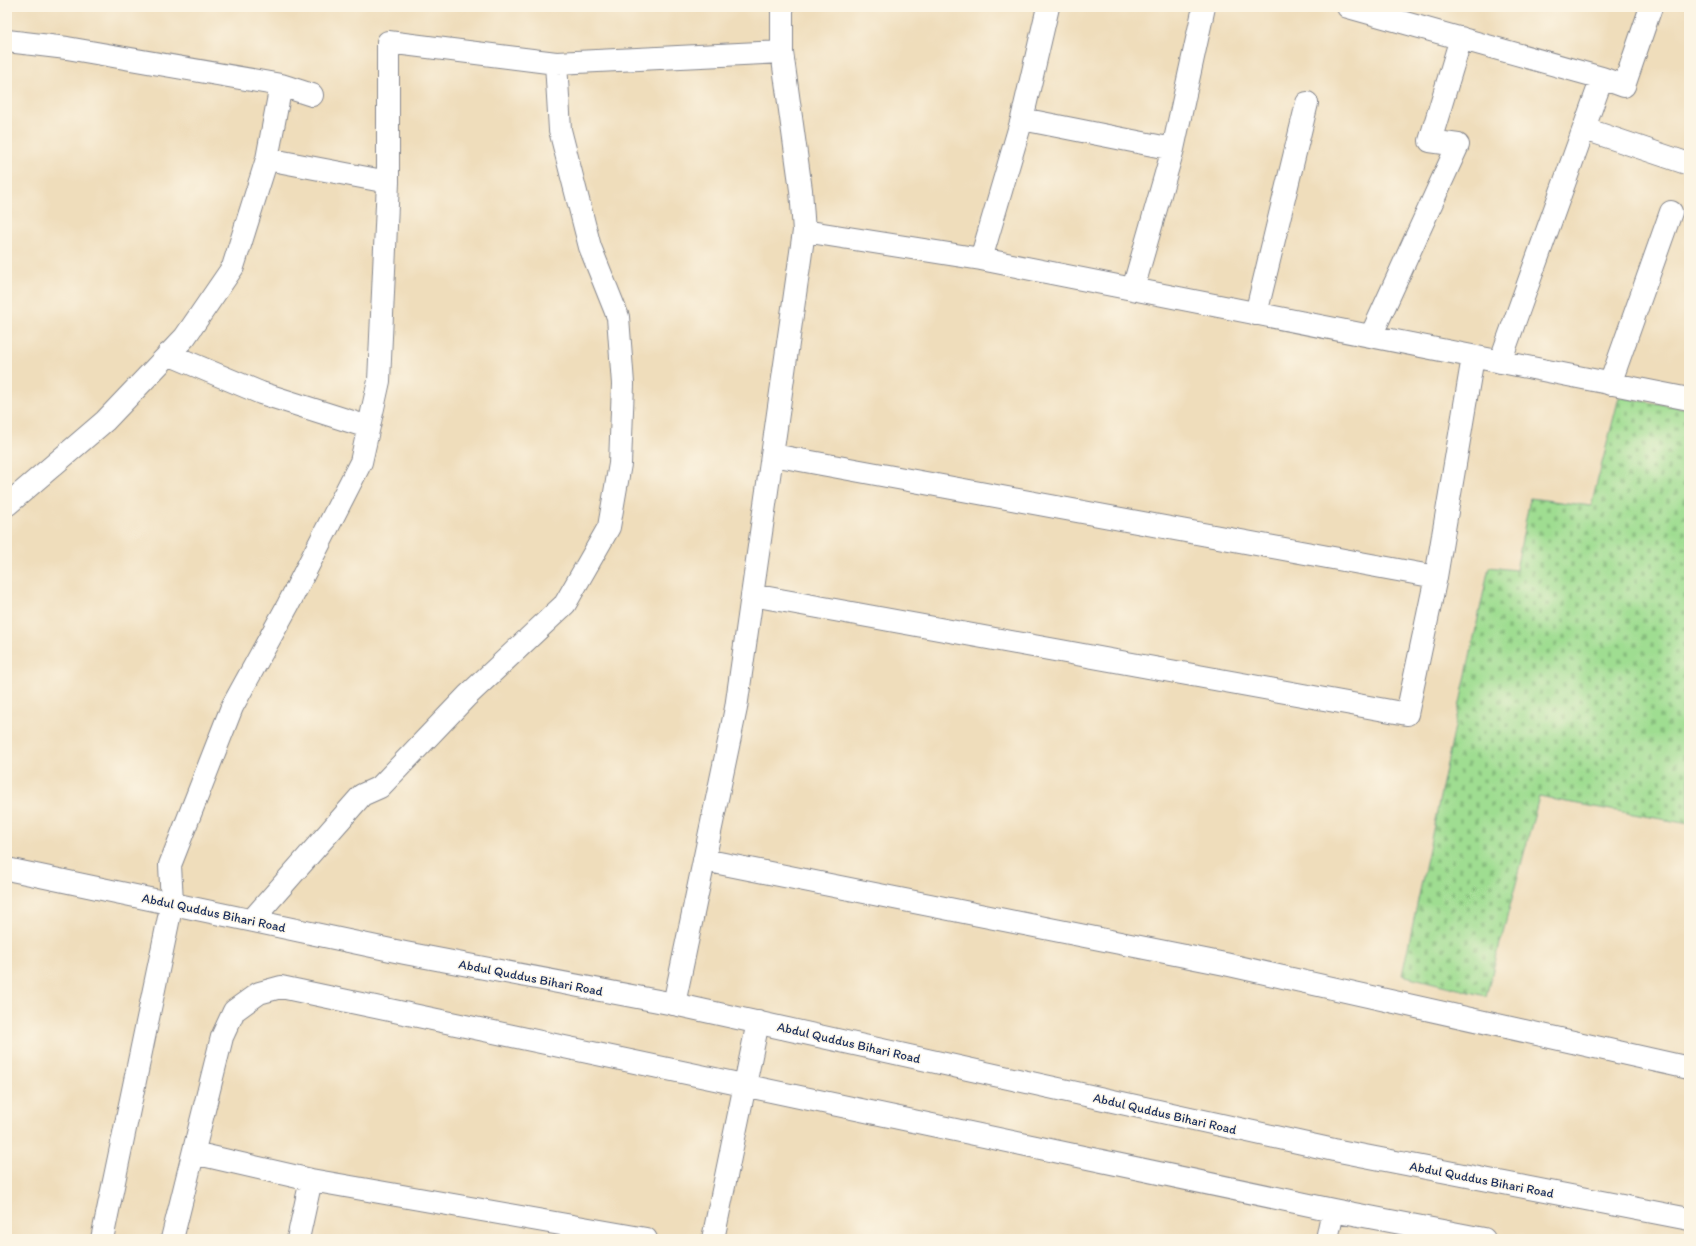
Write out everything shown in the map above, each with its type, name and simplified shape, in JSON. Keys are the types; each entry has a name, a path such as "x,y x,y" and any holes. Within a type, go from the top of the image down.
{"street":[{"path":"674,1004 736,708 804,231 801,190 782,52 782,7"},
{"path":"981,259 1022,119 1048,7"},
{"path":"1133,289 1173,149 1204,7"},
{"path":"1348,7 1602,78 1624,86 1651,7"},
{"path":"1371,336 1458,145 1430,141 1461,38"},
{"path":"7,41 67,48 281,85 312,95"},
{"path":"102,1239 172,903 170,865 232,707 288,605 360,462 379,381 388,182 388,42 556,64 782,52"},
{"path":"252,920 362,795 380,787 466,696 565,604 609,527 620,464 623,384 618,317 590,247 560,130 556,64"},
{"path":"1500,362 1585,130 1602,78"},
{"path":"7,505 105,421 185,337 233,267 267,159 281,85"},
{"path":"1256,314 1308,103"},
{"path":"1022,119 1173,149"},
{"path":"1585,130 1689,164"},
{"path":"267,159 388,182"},
{"path":"1610,384 1671,212"},
{"path":"804,231 981,259 1689,399"},
{"path":"168,354 261,393 368,427"},
{"path":"752,595 1407,714 1436,577 1473,357"},
{"path":"773,455 1436,577"},
{"path":"704,860 1225,964 1689,1068"},
{"name":"Abdul Quddus Bihari Road","path":"7,869 405,952 674,1004 1334,1150 1689,1219"},
{"path":"172,1239 222,1037 234,1011 259,993 281,987 1333,1210 1484,1239"},
{"path":"713,1239 758,1022"},
{"path":"194,1153 311,1180 646,1239"},
{"path":"298,1239 311,1180"},
{"path":"1327,1239 1333,1210"}],"green space":[{"path":"1619,397 1689,409 1689,824 1539,797 1486,996 1402,975 1489,567 1516,570 1530,498 1591,506"}]}
